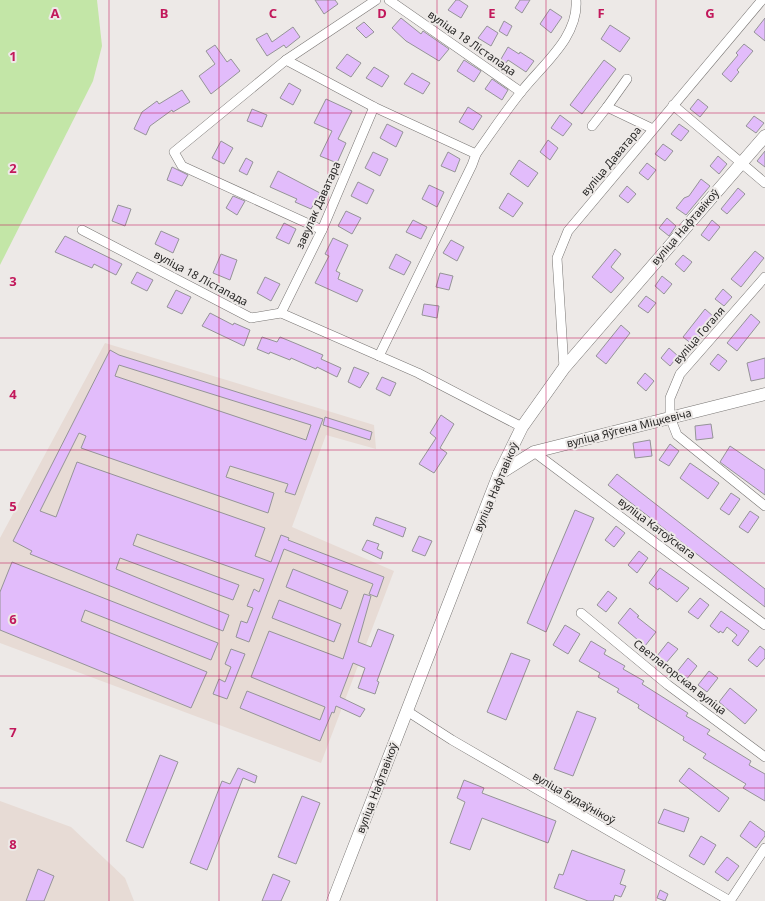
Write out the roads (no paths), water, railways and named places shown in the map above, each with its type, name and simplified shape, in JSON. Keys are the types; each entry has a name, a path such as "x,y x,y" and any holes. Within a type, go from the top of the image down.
{"street":[{"path":"322,230 182,166 174,152 286,60 376,0"},
{"name":"вуліца 18 Лістапада","path":"389,0 521,92"},
{"name":"вуліца 18 Лістапада","path":"379,356 476,154 521,92 556,51 569,32 577,11 576,0"},
{"name":"вуліца Даватара","path":"564,368 557,258 568,231 762,0"},
{"path":"286,60 374,107 476,154"},
{"path":"592,126 627,79"},
{"path":"673,105 765,183"},
{"name":"завулак Даватара","path":"281,313 322,230 374,107"},
{"path":"607,107 653,129"},
{"name":"вуліца Нафтавікоў","path":"333,901 499,474 522,427 564,368 765,136"},
{"name":"вуліца 18 Лістапада","path":"82,230 251,318 281,313"},
{"name":"вуліца Гогаля","path":"670,417 670,398 680,374 765,277"},
{"path":"281,313 418,373 522,427"},
{"name":"вуліца Яўгена Міцкевіча","path":"499,474 534,452 765,394"},
{"path":"670,417 677,435 765,506"},
{"name":"вуліца Катоўскага","path":"534,452 765,625"},
{"name":"Светлагорская вуліца","path":"581,613 668,685 765,757"},
{"name":"вуліца Будаўнікоў","path":"407,711 452,740 576,813 730,901"},
{"path":"730,901 765,848"}]}
